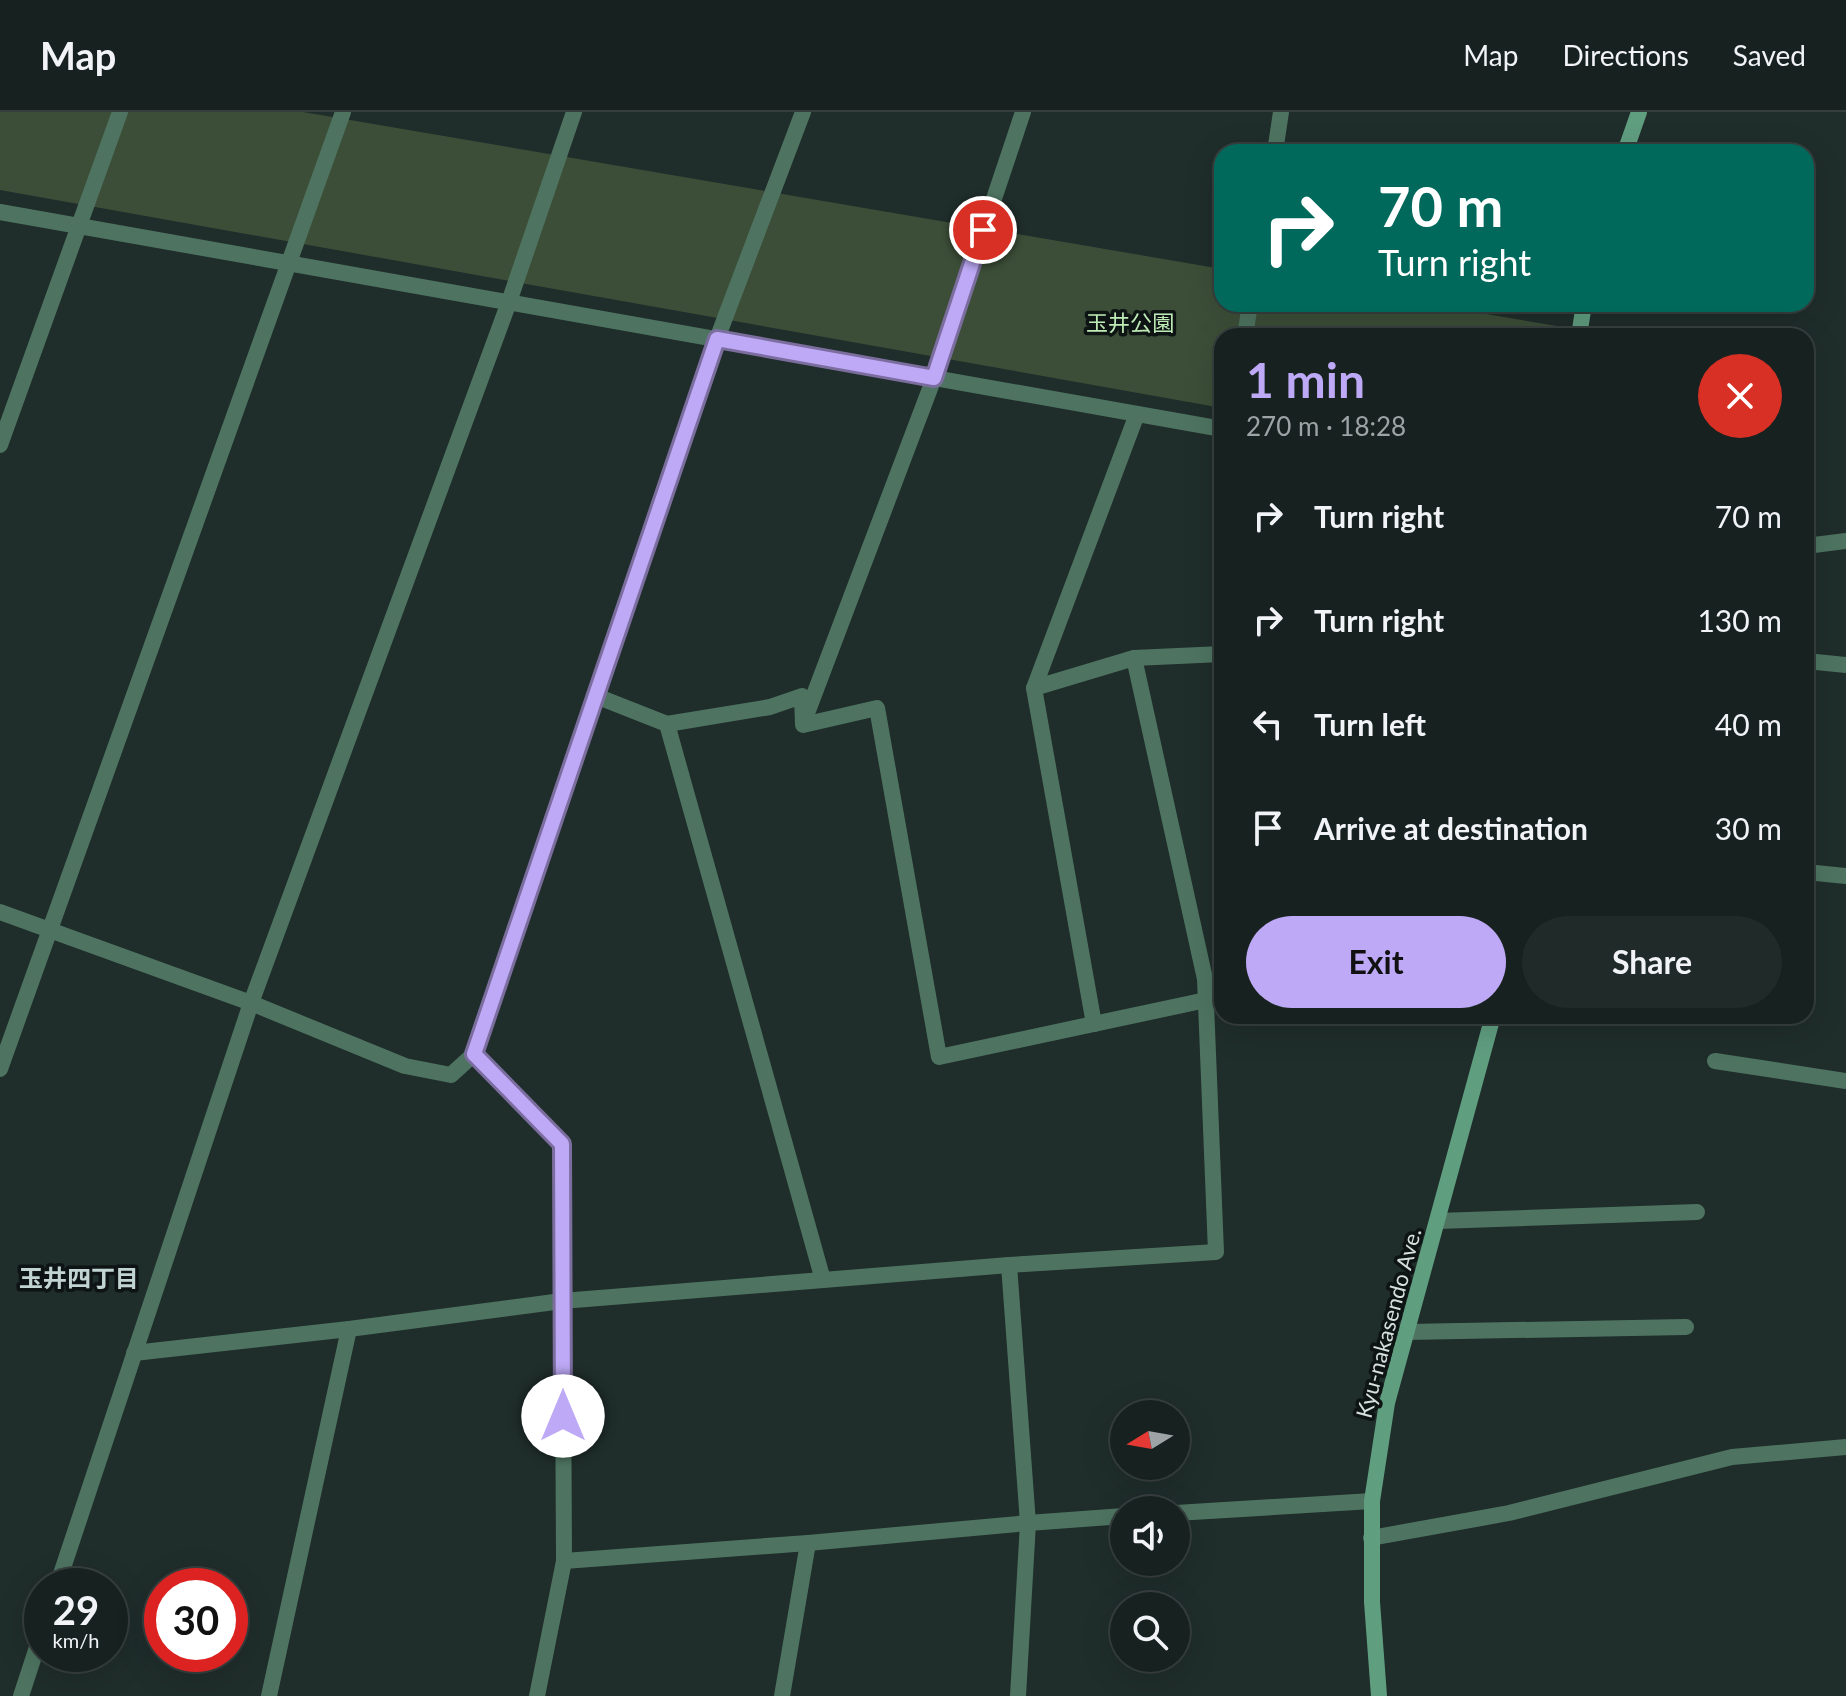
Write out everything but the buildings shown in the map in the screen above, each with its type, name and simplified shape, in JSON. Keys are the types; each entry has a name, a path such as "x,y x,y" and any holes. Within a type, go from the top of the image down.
{"main road":[{"path":"1628,144 1639,112"},
{"name":"Kyu-nakasendo Ave.","path":"1379,1696 1372,1602 1372,1501 1387,1403 1491,1024"}],"street":[{"path":"0,445 120,112"},
{"path":"0,1069 343,112"},
{"path":"63,1568 251,1003 509,302 574,112"},
{"path":"0,912 251,1003 405,1066 451,1075 474,1054 717,339 803,112"},
{"path":"803,725 934,378 1023,112"},
{"path":"1276,144 1281,112"},
{"path":"0,212 1214,428"},
{"path":"1094,1024 1034,688 1137,414"},
{"path":"1814,545 1846,541"},
{"path":"1034,688 1134,658 1214,654"},
{"path":"134,1353 562,1301 1009,1265 1216,1252 1205,979 1134,658"},
{"path":"1814,662 1846,665"},
{"path":"596,696 667,724 770,707 802,696 803,725"},
{"path":"803,725 877,708 939,1057 1206,1000"},
{"path":"667,724 823,1280"},
{"path":"1814,873 1846,876"},
{"path":"474,1054 562,1144 564,1561 537,1696"},
{"path":"1715,1061 1846,1081"},
{"path":"1438,1221 1697,1212"},
{"path":"1009,1265 1028,1523 1018,1696"},
{"path":"1407,1332 1686,1327"},
{"path":"269,1696 349,1329"},
{"path":"1371,1538 1509,1513 1732,1457 1846,1447"},
{"path":"1190,1512 1372,1501"},
{"path":"564,1561 1110,1517"},
{"path":"782,1696 808,1543"},
{"path":"21,1696 29,1672"}],"green space":[{"name":"玉井公園","path":"0,112 303,112 1214,268 1214,312 1474,312 1557,326 1214,328 1214,407 0,190"}],"district":[{"name":"玉井四丁目","path":"79,1277"}],"route":[{"path":"563,1416 562,1144 474,1054 717,339 934,378 983,230"}]}
